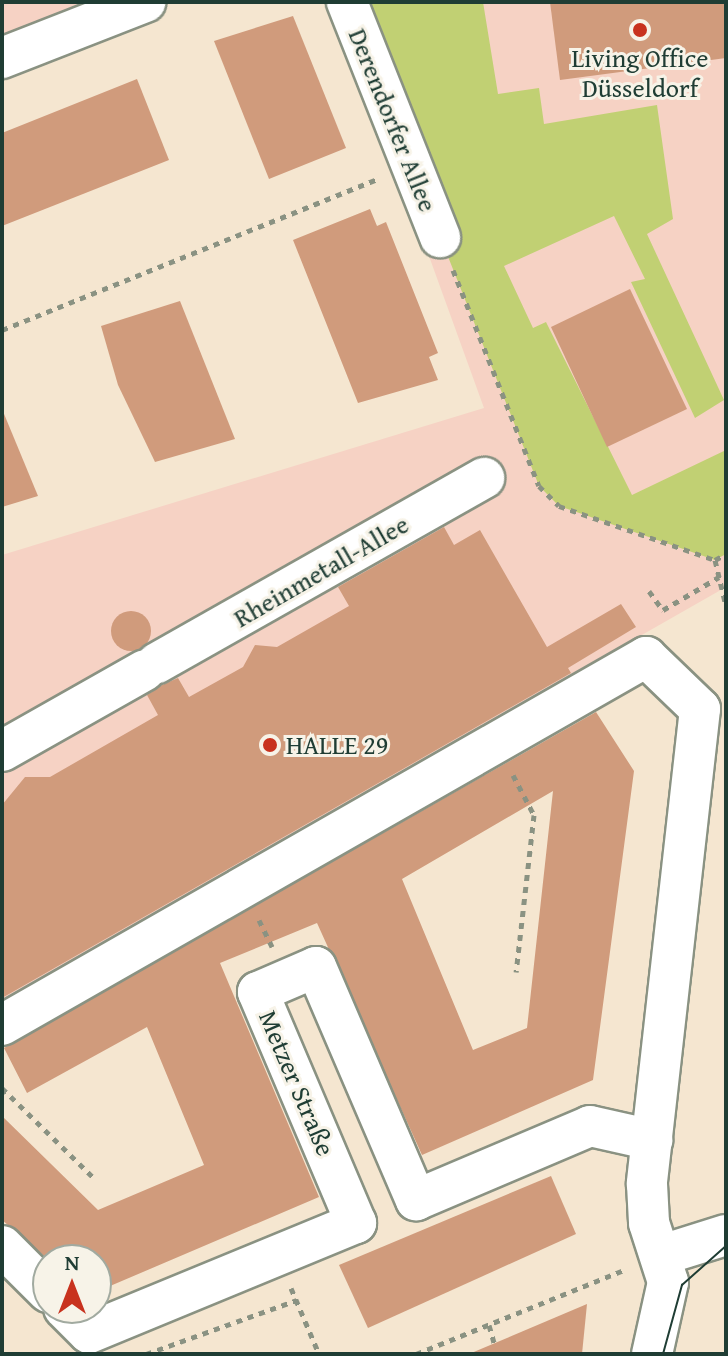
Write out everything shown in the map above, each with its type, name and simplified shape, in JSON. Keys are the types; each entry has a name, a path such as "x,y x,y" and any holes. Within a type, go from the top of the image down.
{"street":[{"path":"2,58 66,16 145,2"},
{"name":"Derendorfer Allee","path":"347,2 440,237"},
{"name":"Rheinmetall-Allee","path":"2,751 484,478"},
{"path":"2,1025 646,657 700,709 647,1205 665,1254 668,1282 652,1354"},
{"name":"Metzer Straße","path":"112,1323 356,1223 258,992 316,967 416,1200 590,1126 652,1140"},
{"path":"665,1254 726,1235"},
{"path":"2,1246 32,1276"},
{"name":"Metzer Straße","path":"80,1324 89,1333 111,1324"}],"path":[{"path":"2,330 410,166"},
{"path":"440,237 539,486 559,506 715,560 726,554"},
{"path":"715,560 726,606"},
{"path":"649,591 663,610 719,577"},
{"path":"495,742 534,815 516,972"},
{"path":"243,887 288,980"},
{"path":"2,1088 94,1178"},
{"path":"416,1354 665,1254"},
{"path":"277,1255 318,1353 310,1354"},
{"path":"146,1354 297,1300"},
{"path":"489,1325 494,1343"}],"shaded area":[{"path":"2,2 156,2 2,60"},
{"path":"337,2 726,2 726,587 2,1000 2,555 484,408"}],"green space":[{"path":"347,2 483,2 498,94 539,88 544,124 657,105 673,219 647,234 724,400 695,418 631,282 645,279 614,216 504,266 533,328 546,322 632,495 726,450 726,554 715,560 559,506 539,486"}],"building":[{"name":"Living Office Düsseldorf","path":"550,2 726,2 726,58 560,80"},
{"path":"293,16 346,148 269,179 214,41"},
{"path":"137,79 169,160 2,226 2,133"},
{"path":"370,209 377,226 386,222 438,353 429,357 438,380 358,403 293,240"},
{"path":"630,289 687,409 607,447 551,327"},
{"path":"180,301 235,439 155,462 118,385 101,326"},
{"path":"2,409 38,496 2,507"},
{"name":"HALLE 29","path":"444,527 454,545 480,530 547,647 621,604 636,627 568,668 571,673 2,998 2,805 25,777 50,777 158,715 147,695 162,685 178,678 189,697 243,667 255,645 277,647 349,606 338,587"},
{"path":"131,611 145,617 151,631 145,645 131,651 117,645 111,631 117,617"},
{"path":"596,712 634,771 593,1080 422,1155 317,923 220,963 319,1197 112,1285 112,1244 32,1246 2,1220 2,1116 98,1210 204,1165 147,1027 27,1093 4,1048","holes":["553,791 527,1028 473,1050 402,879"]},
{"path":"551,1176 576,1234 368,1328 339,1265"},
{"path":"587,1304 582,1354 469,1354"}],"tram line":[{"path":"663,1354 682,1285 726,1246"}],"place":[{"name":"Living Office Düsseldorf","path":"640,30"},
{"name":"HALLE 29","path":"270,745"}]}
